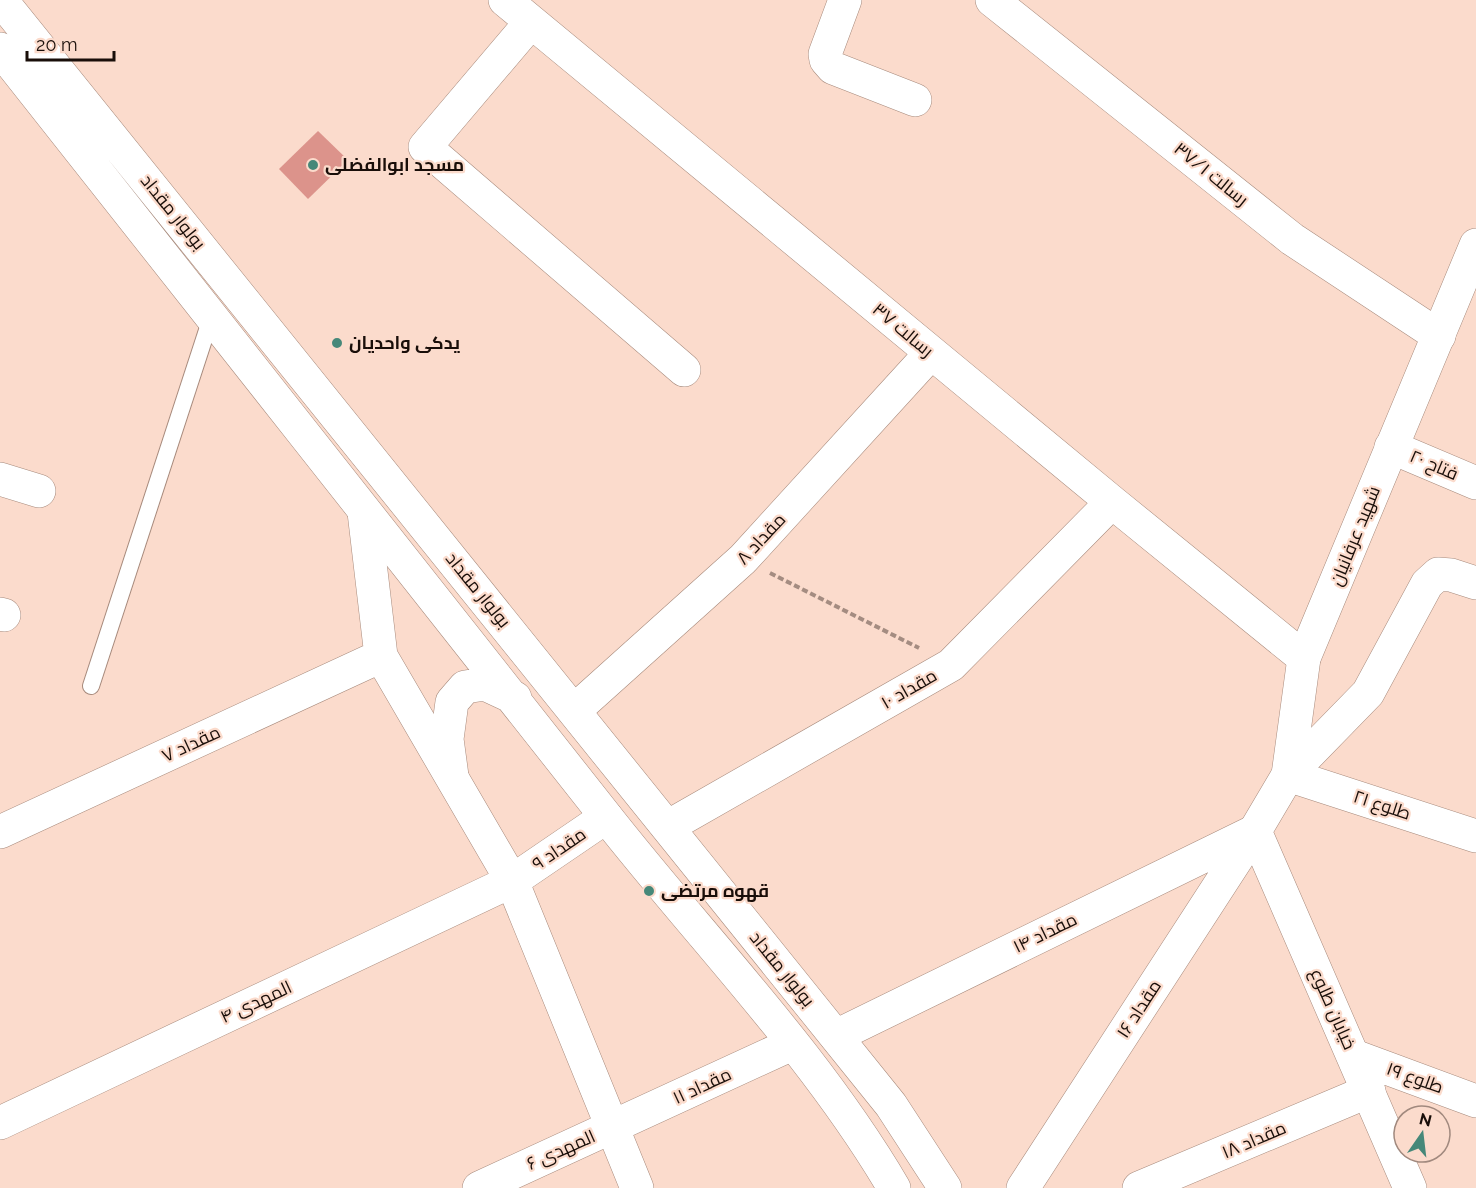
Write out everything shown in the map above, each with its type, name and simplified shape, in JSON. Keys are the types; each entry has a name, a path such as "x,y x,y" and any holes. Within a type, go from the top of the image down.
{"street":[{"name":"بولوار مقداد","path":"1,0 669,826 891,1105 945,1188"},
{"name":"رسالت ۳۷","path":"504,0 1304,658"},
{"path":"845,0 825,54 826,60 833,68 915,100"},
{"name":"رسالت ۳۷/۱","path":"992,0 1292,239 1439,336"},
{"path":"531,22 425,147 684,370"},
{"name":"بولوار مقداد","path":"0,49 364,512 515,698 606,817 792,1044 863,1136 894,1188"},
{"name":"شهید عرفانیان","path":"1255,831 1288,775 1304,658 1476,245"},
{"name":"مقداد ۸","path":"575,710 743,560 931,353"},
{"name":"فتاح ۲۰","path":"1391,447 1476,483"},
{"path":"0,479 39,491"},
{"name":"مقداد ۱۰","path":"669,826 951,665 1112,502"},
{"path":"364,512 381,656 512,881 637,1188"},
{"path":"1288,775 1368,693 1427,584 1438,574 1451,574 1476,583"},
{"name":"مقداد ۷","path":"0,832 381,656"},
{"path":"452,776 447,739 452,702 465,687 485,684 515,698"},
{"name":"طلوع ۲۱","path":"1288,775 1476,836"},
{"name":"مقداد ۹","path":"512,881 606,817"},
{"name":"مقداد ۱۴","path":"836,1036 1255,831"},
{"name":"خیابان طلوع","path":"1255,831 1410,1188"},
{"name":"مقداد ۱۶","path":"1023,1188 1255,831"},
{"name":"المهدی ۴","path":"0,1124 512,881"},
{"name":"مقداد ۱۱","path":"611,1128 792,1044"},
{"name":"طلوع ۱۹","path":"1354,1056 1476,1101"},
{"name":"مقداد ۱۸","path":"1139,1188 1369,1091"},
{"name":"المهدی ۶","path":"479,1188 611,1128"}],"lane":[{"path":"91,686 211,318"}],"path":[{"path":"743,560 951,665"}],"building":[{"name":"مسجد ابوالفضلی","path":"318,131 348,160 308,199 279,169"}],"place":[{"name":"مسجد ابوالفضلی","path":"313,165"},
{"name":"یدکی واحدیان","path":"337,343"},
{"name":"قهوه مرتضی","path":"649,891"}]}
